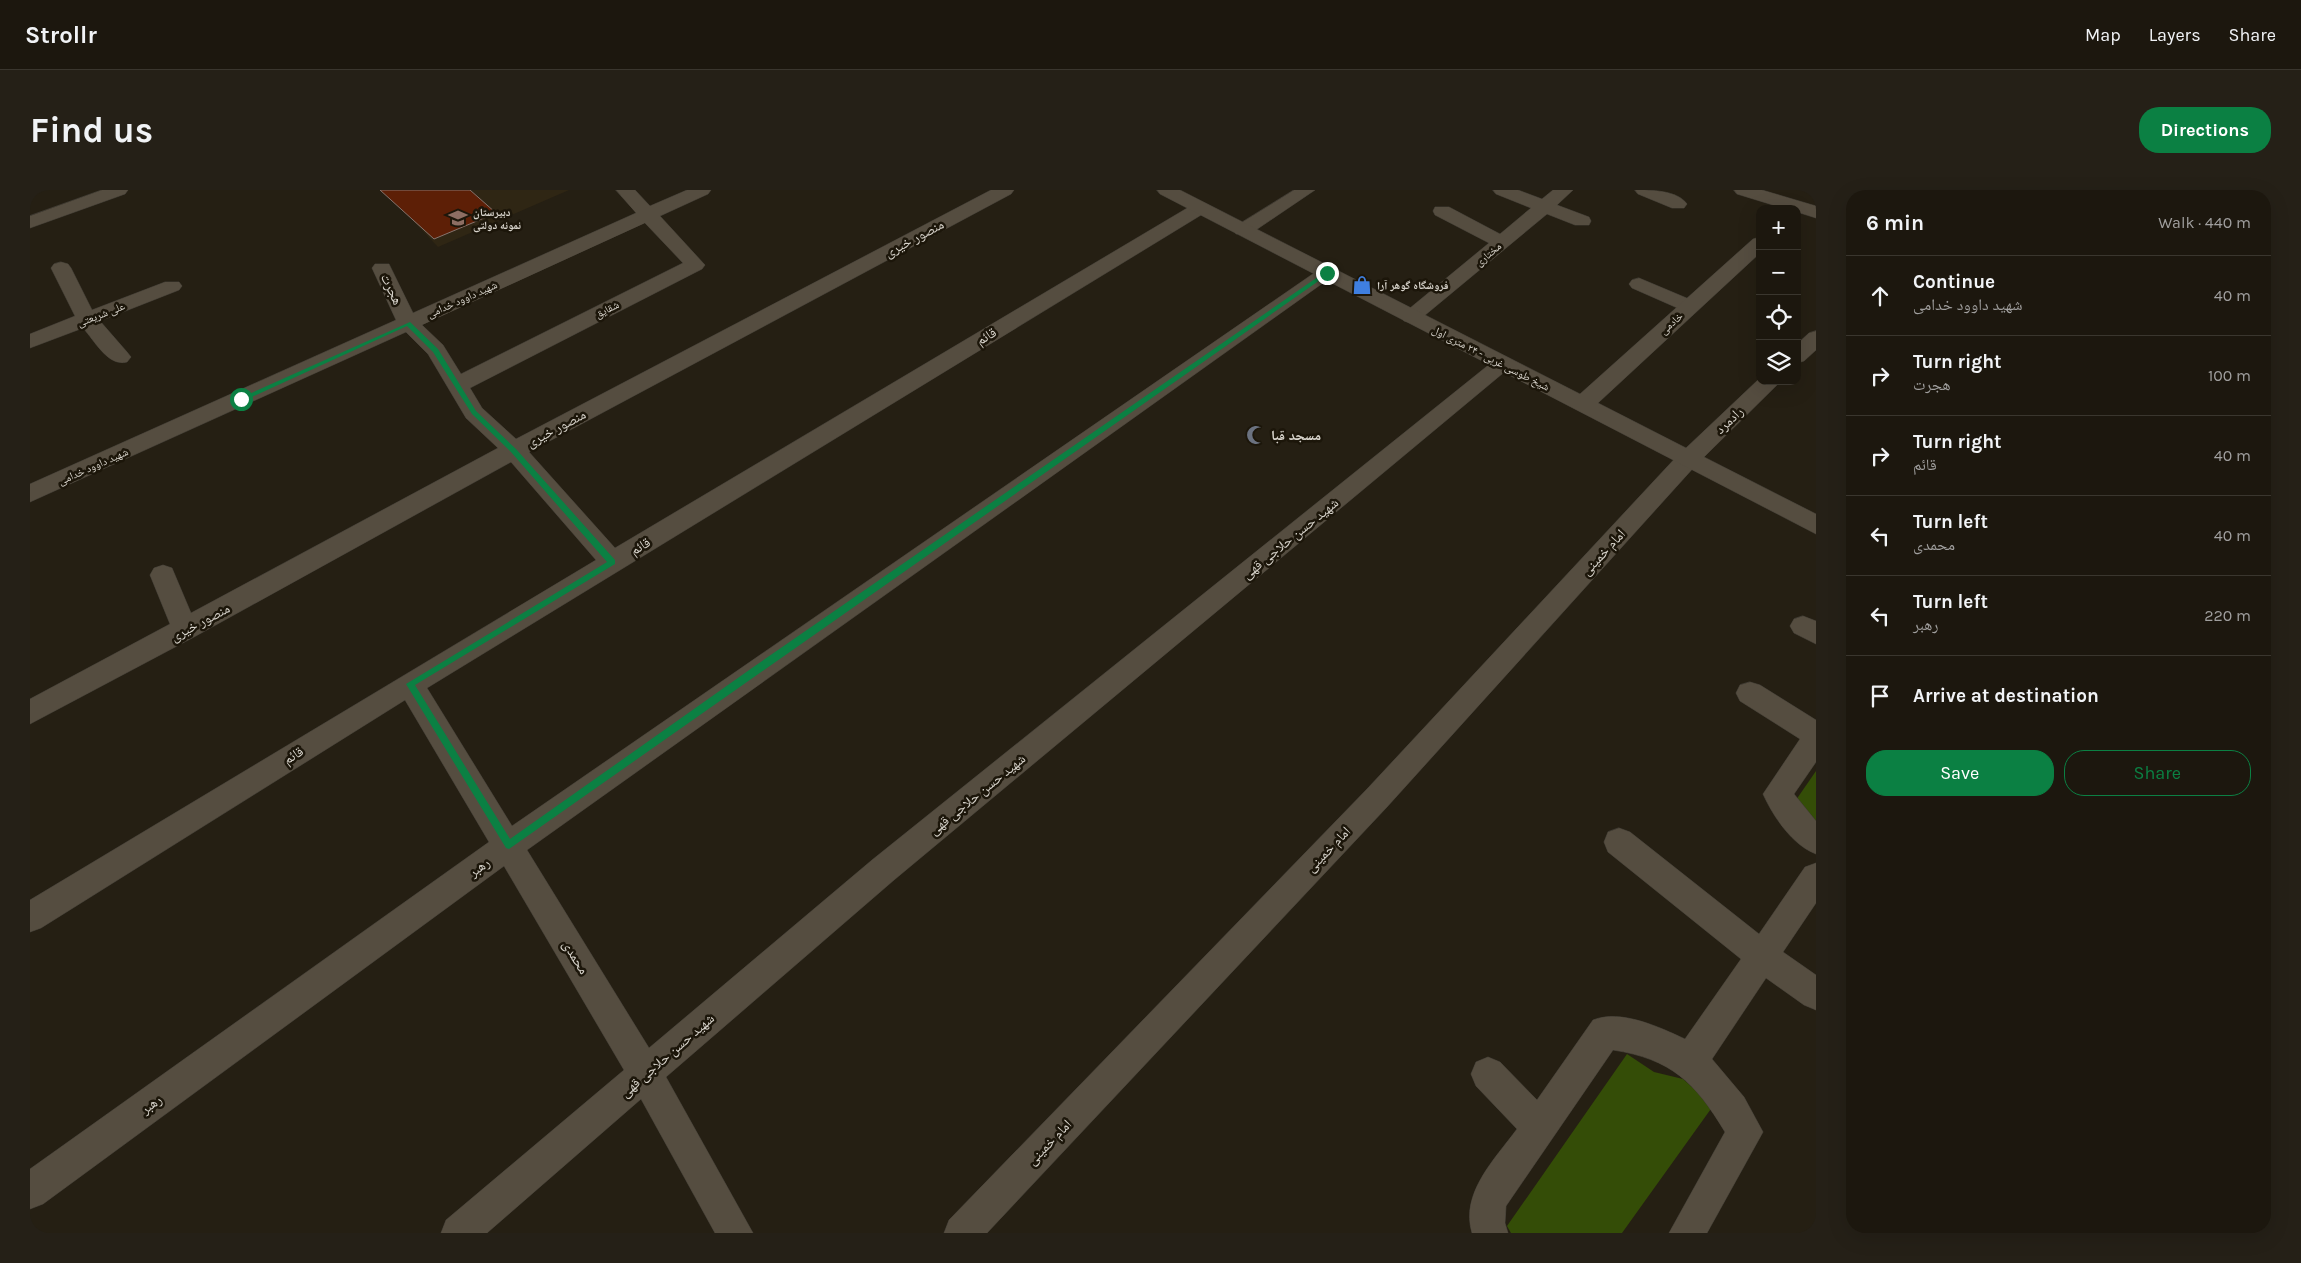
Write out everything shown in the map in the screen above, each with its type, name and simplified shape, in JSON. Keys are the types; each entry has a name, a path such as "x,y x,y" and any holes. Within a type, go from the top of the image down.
{"street":[{"path":"30,222 119,190"},
{"path":"625,190 646,215"},
{"name":"شهید داوود خدامی","path":"30,494 702,190"},
{"name":"منصور خیری","path":"30,712 186,630 514,450 1005,190"},
{"name":"شیخ طوسی غربی - ۲۴ متری اول","path":"1166,190 1816,525"},
{"path":"1243,230 1306,190"},
{"path":"1502,190 1582,221"},
{"name":"مختاری","path":"1412,317 1564,190"},
{"path":"1644,190 1678,204"},
{"path":"1743,190 1804,209 1816,192"},
{"name":"قائم","path":"30,917 410,684 1200,208"},
{"path":"1442,211 1502,242"},
{"name":"شقایق","path":"456,386 696,265 646,215"},
{"name":"خادمی","path":"1582,405 1756,246"},
{"path":"61,268 87,319 120,357"},
{"name":"هجرت","path":"382,268 408,323 436,350 474,413 514,450 612,562"},
{"name":"رهبر","path":"30,1191 509,845 763,665 1327,273"},
{"path":"1639,284 1689,306"},
{"name":"علی شریعتی","path":"30,341 172,286"},
{"path":"1801,352 1816,338"},
{"name":"شهید حسن حلاجی قهی","path":"459,1233 883,870 1503,364"},
{"name":"رادمرد","path":"1688,459 1766,385"},
{"name":"امام خمینی","path":"962,1233 1377,798 1688,459"},
{"path":"163,575 186,630"},
{"name":"محمدی","path":"410,684 645,1073 735,1233"},
{"path":"1750,693 1816,734"},
{"path":"1816,739 1777,794 1800,825 1816,840"},
{"path":"1619,842 1762,956 1816,994"},
{"path":"1691,1060 1816,877"},
{"path":"1490,1233 1487,1223 1488,1201 1605,1032 1637,1036 1667,1046 1691,1060 1727,1100 1745,1132 1686,1233"},
{"path":"1488,1074 1539,1127"}],"shaded area":[{"name":"دبیرستان نمونه دولتی","path":"384,190 569,190 438,247"}],"green space":[{"path":"1816,771 1816,823 1796,800"},
{"path":"1627,1054 1654,1072 1683,1079 1713,1106 1622,1233 1511,1233 1507,1226"}],"building":[{"name":"دبیرستان نمونه دولتی","path":"380,190 470,190 496,213 434,239"}],"place":[{"name":"دبیرستان نمونه دولتی","path":"458,218"},
{"name":"فروشگاه گوهر آرا","path":"1362,285"},
{"name":"مسجد قبا","path":"1256,435"}],"route":[{"path":"241,399 408,323 436,350 451,379 474,413 514,450 612,562 410,684 509,845 755,671 1327,273"}]}
